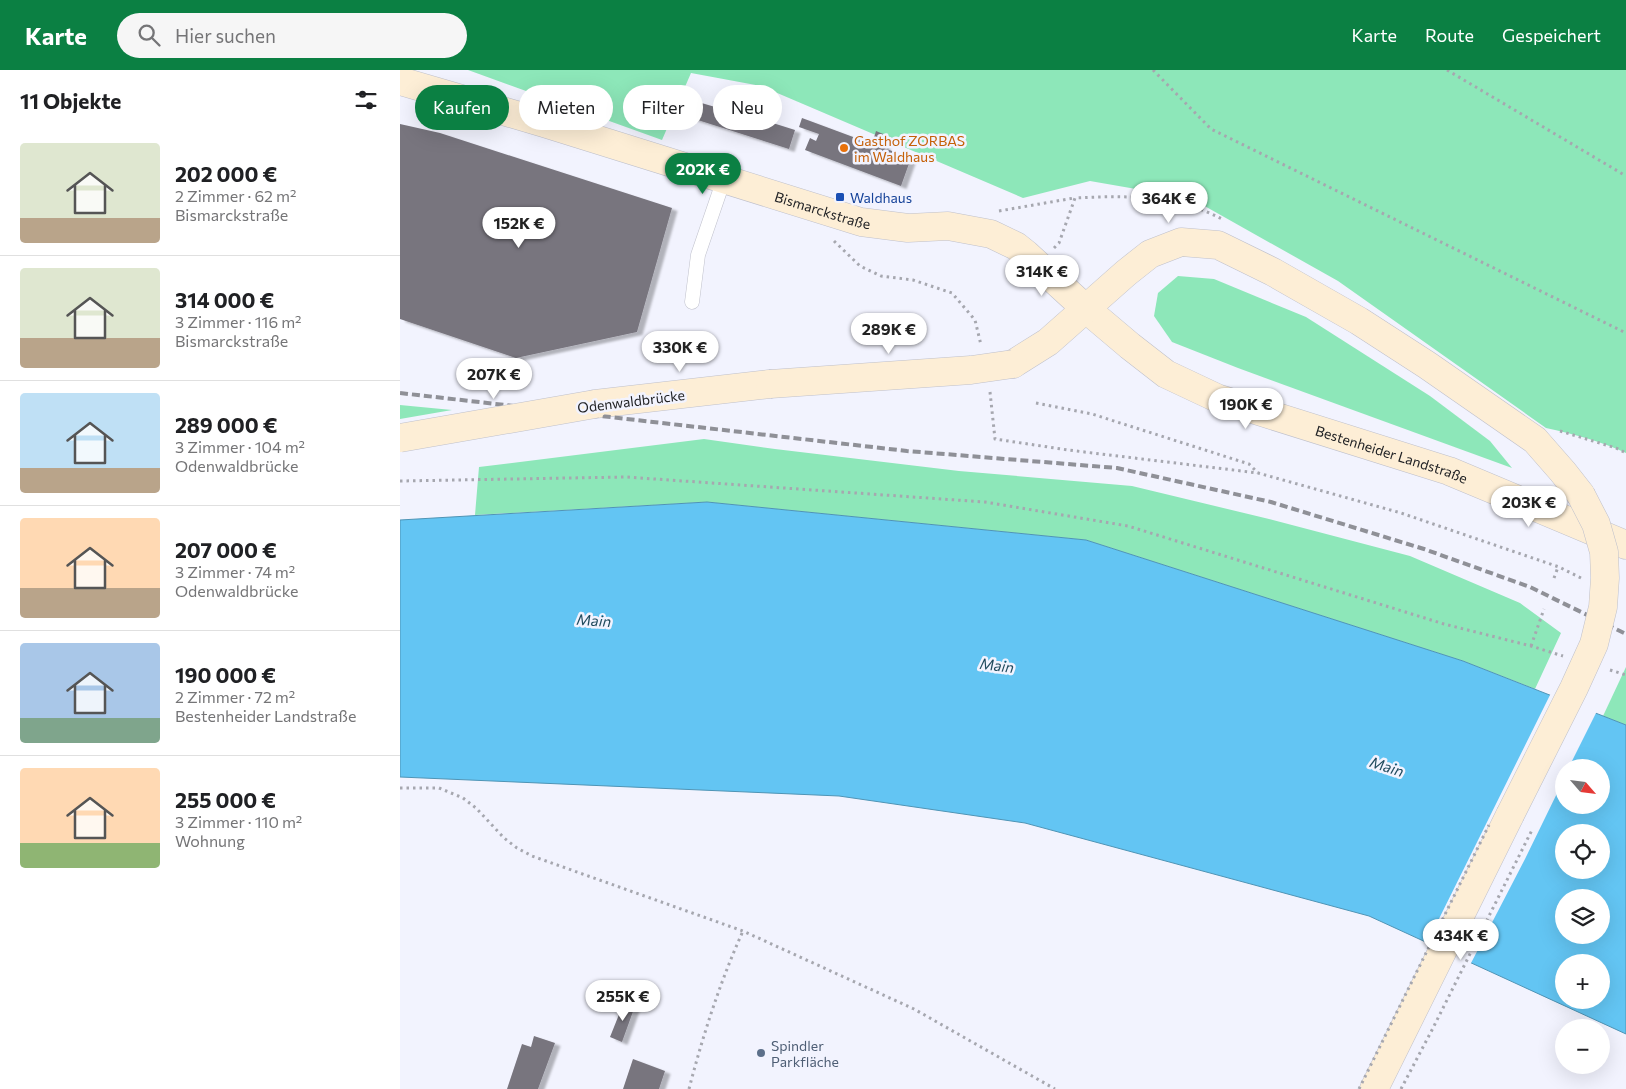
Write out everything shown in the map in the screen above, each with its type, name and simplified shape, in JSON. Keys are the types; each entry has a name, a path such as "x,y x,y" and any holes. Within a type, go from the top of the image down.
{"main road":[{"name":"Bismarckstraße","path":"400,82 544,123 861,222 908,228 948,226 991,234 1016,246 1086,308"},
{"path":"1086,308 1150,254 1181,242 1218,245 1273,272 1359,321 1427,365 1535,440 1580,495 1596,524 1604,552 1605,578 1603,607 1594,644 1574,688 1522,819 1374,1089"},
{"name":"Odenwaldbrücke","path":"400,438 595,404 770,384 971,370 1013,364 1048,342 1086,308"},
{"name":"Bestenheider Landstraße","path":"1086,308 1166,374 1218,398 1449,471 1626,545"}],"lane":[{"path":"692,302 698,255 724,180"}],"path":[{"path":"1153,70 1211,129 1626,333"},
{"path":"1446,70 1626,176"},
{"path":"991,213 1008,208 1075,198"},
{"path":"831,213 832,239 860,266 880,276 913,280 952,293 975,320 981,347"},
{"path":"988,384 996,439 1068,450 1258,473 1401,513 1558,567 1584,580"},
{"path":"1036,403 1092,414 1249,464 1258,473"},
{"path":"400,481 626,477 985,502 1128,526 1444,624 1531,646 1544,609"},
{"path":"1554,578 1558,567"},
{"path":"1609,673 1612,665"},
{"path":"400,788 439,788 463,798 476,808 504,838 532,856 743,930 914,1009 1055,1089"},
{"path":"1401,1089 1433,1028 1522,819"},
{"path":"689,1089 701,1042 729,962 743,930"}],"green space":[{"path":"468,70 1626,70 1626,453 1587,438 1546,428 1338,281 1178,191 1136,189 1090,181 1023,198 782,95 782,85 756,85 691,73 686,85 623,85 623,126 613,122 613,85 519,85 519,88"},
{"path":"634,130 666,130 662,140"},
{"path":"1178,276 1214,279 1306,317 1430,396 1490,441 1512,468 1172,342 1154,316 1158,293"},
{"path":"400,405 452,410 400,419"},
{"path":"704,439 959,471 1132,486 1410,556 1520,603 1561,633 1535,689 1463,661 1086,540 707,502 475,515 479,467"},
{"path":"1626,667 1626,725 1603,716"}],"water":[{"name":"Main","path":"707,502 1086,540 1463,661 1626,725 1626,1034 1610,1027 1610,1019 1593,1019 1572,1009 1610,1009 1610,954 1555,954 1555,1001 1369,916 1025,823 839,796 400,777 400,520"}],"pier":[{"path":"1551,693 1597,711 1573,759 1555,759 1555,797 1470,965 1426,945"}],"building":[{"path":"703,103 713,106 713,125 703,122"},
{"path":"802,118 872,144 876,131 888,136 884,148 911,158 901,186 805,150 810,138 816,141 819,134 799,127"},
{"path":"400,124 415,127 415,130 440,133 672,208 637,332 516,358 400,319"},
{"path":"782,126 795,130 789,149 729,130 782,130"},
{"path":"624,1002 635,1006 622,1042 610,1037"},
{"path":"534,1036 555,1043 538,1089 507,1089 522,1044 531,1047"},
{"path":"633,1059 665,1071 659,1089 623,1089"}],"railway":[{"path":"400,393 907,451 1117,468 1271,502 1424,549 1530,587 1626,634"}],"place":[{"name":"Gasthof ZORBAS im Waldhaus","path":"844,148"},
{"name":"Waldhaus","path":"840,197"},
{"name":"Spindler Parkfläche","path":"761,1053"}]}
